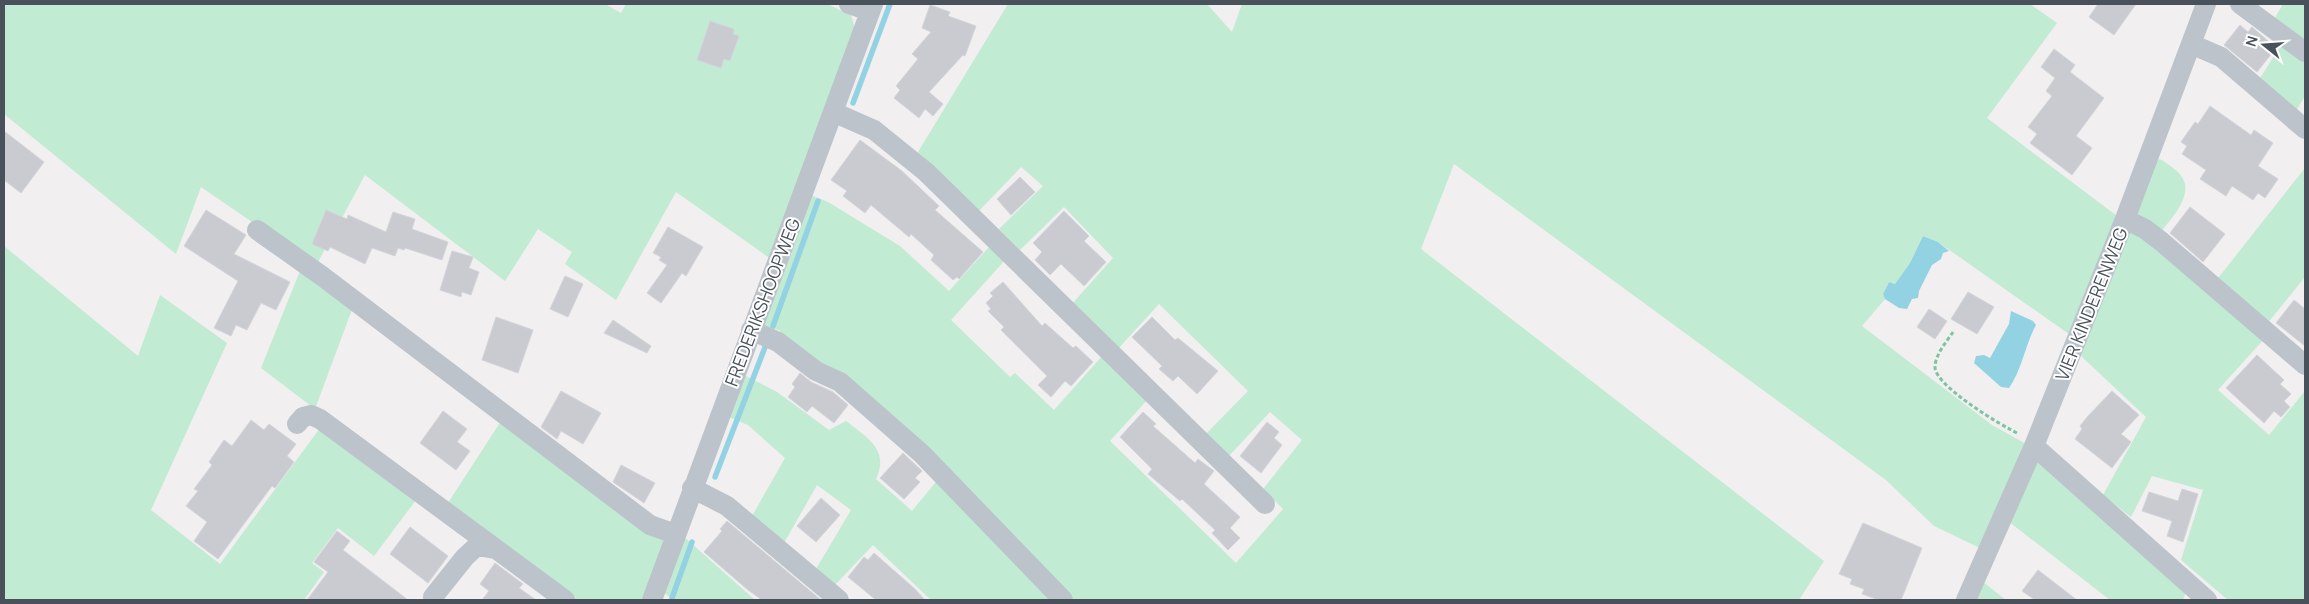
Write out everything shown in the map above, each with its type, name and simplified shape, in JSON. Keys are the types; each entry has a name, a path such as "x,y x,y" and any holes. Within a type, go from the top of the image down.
{"street":[{"path":"849,4 871,8"},
{"path":"2240,4 2305,52"},
{"name":"VIER KINDERENWEG","path":"1966,600 2035,444 2125,219 2191,44 2201,6"},
{"name":"FREDERIKSHOOPWEG","path":"657,598 675,534 871,8"},
{"path":"2191,44 2221,57 2305,129"},
{"path":"833,112 874,130 926,172 1265,504"},
{"path":"2125,219 2151,233 2305,365"},
{"path":"256,230 322,276 650,525 675,534"},
{"path":"751,330 778,342 816,371 840,382 848,388 922,454 1063,600"},
{"path":"297,424 303,416 311,415 320,419 565,600"},
{"path":"2035,444 2207,600"},
{"path":"692,488 727,506 839,600"},
{"path":"433,597 465,557 478,546 495,549"}],"path":[{"path":"1953,332 1938,356 1935,366 1937,375 1950,388 2006,428 2035,444"}],"green space":[{"path":"4,4 605,4 621,13 626,4 827,4 851,15 855,28 771,259 676,192 616,300 565,264 572,252 538,229 505,281 365,175 316,266 201,187 176,254 4,114"},
{"path":"1008,4 1207,4 1232,32 1242,4 2030,4 2057,23 1987,118 2117,216 2069,334 1938,242 1923,236 1910,263 1895,284 1889,282 1883,294 1885,299 1862,326 1992,425 2026,444 1980,548 1934,526 1886,480 1454,164 1421,249 1824,561 1799,600 1067,600 790,345 779,330 765,327 763,321 811,195 828,202 900,246 949,291 991,245 1006,259 951,320 1010,377 1015,373 1054,410 1104,354 1149,398 1110,441 1236,563 1283,509 1263,489 1302,440 1270,412 1228,457 1205,435 1248,391 1159,304 1116,351 1071,305 1113,258 1064,207 1020,250 999,229 1043,186 1021,167 977,213 918,152"},
{"path":"2283,4 2305,4 2305,47 2272,23"},
{"path":"2283,42 2305,58 2305,96 2294,114 2257,83"},
{"path":"2158,159 2162,160 2181,176 2185,186 2185,193 2174,216 2159,234 2139,221 2136,210"},
{"path":"2305,168 2305,277 2267,324 2215,282"},
{"path":"2130,228 2265,338 2218,390 2269,435 2305,391 2305,600 2228,600 2181,560 2203,490 2152,476 2131,517 2103,495 2146,417 2081,356"},
{"path":"4,246 138,356 160,295 227,343 151,510 220,564 323,424 419,496 374,556 338,528 312,563 324,572 304,600 4,600"},
{"path":"302,266 354,304 315,409 261,368"},
{"path":"744,375 777,392 829,430 846,421 868,438 878,452 880,460 880,469 876,479 912,511 940,477 1059,600 931,600 873,545 834,586 816,569 851,510 817,485 784,543 752,516 785,458 748,425 729,417"},
{"path":"503,418 664,540 644,600 571,600 446,506"},
{"path":"2037,456 2190,581 2183,600 2110,600 2008,521"},
{"path":"682,535 755,600 672,600 664,592"},
{"path":"1983,582 2006,600 1975,600"}],"water":[{"path":"1923,236 1938,242 1949,251 1943,253 1941,259 1932,265 1919,291 1918,298 1912,299 1907,309 1899,308 1885,299 1883,294 1889,282 1895,284 1910,263"},
{"path":"2011,311 2033,321 2036,325 2009,388 2001,387 1974,363 1976,356 1984,355 1990,358 2009,324"}],"building":[{"path":"2098,4 2136,4 2114,35 2089,17"},
{"path":"930,5 950,12 948,16 976,26 965,56 963,55 929,92 943,104 933,116 925,109 919,118 894,98 900,90 896,86 918,59 912,54 931,32 922,28"},
{"path":"710,21 734,29 733,34 739,36 730,61 724,59 721,68 697,60"},
{"path":"2240,25 2248,32 2252,27 2276,48 2257,72 2224,45"},
{"path":"2054,49 2075,65 2070,72 2104,98 2076,136 2092,148 2072,175 2030,143 2037,134 2028,127 2052,96 2046,91 2055,78 2041,67"},
{"path":"2210,106 2251,135 2254,130 2273,143 2258,166 2278,179 2265,198 2258,193 2253,200 2232,186 2226,196 2200,179 2206,170 2182,154 2187,146 2181,142 2195,122 2198,124"},
{"path":"4,131 44,162 21,193 4,180"},
{"path":"860,140 902,171 939,206 935,210 983,252 959,279 957,277 953,280 931,260 934,255 911,234 909,237 871,205 865,213 843,196 847,191 831,180"},
{"path":"1020,177 1035,192 1011,215 997,199"},
{"path":"2190,207 2225,234 2203,262 2170,233"},
{"path":"206,210 246,235 234,254 290,282 276,310 261,303 247,330 236,325 231,336 214,328 238,281 184,246"},
{"path":"326,210 347,219 348,215 386,232 393,212 415,219 412,229 448,242 442,260 405,248 404,250 398,248 395,256 372,248 365,264 330,247 328,251 312,244"},
{"path":"1064,211 1089,236 1084,241 1106,262 1084,286 1061,264 1050,275 1035,260 1042,252 1033,243"},
{"path":"668,227 703,247 686,276 682,273 661,303 647,293 667,265 659,260 661,257 653,253"},
{"path":"452,251 473,257 469,268 479,272 471,295 462,292 461,297 440,290"},
{"path":"565,276 583,284 568,317 550,309"},
{"path":"1003,282 1042,326 1045,323 1073,348 1076,346 1093,362 1071,386 1065,381 1051,397 1038,385 1047,376 1001,330 1004,327 988,311 991,309 986,303 993,296 990,293"},
{"path":"1968,292 1994,307 1977,334 1951,319"},
{"path":"2294,300 2305,309 2305,346 2276,323"},
{"path":"1929,309 1947,321 1935,339 1917,327"},
{"path":"496,317 533,330 518,373 482,360"},
{"path":"1152,317 1175,340 1178,338 1218,371 1197,394 1178,376 1173,381 1159,369 1162,366 1132,337"},
{"path":"613,320 651,346 647,353 604,333"},
{"path":"2257,355 2284,380 2280,384 2291,394 2284,401 2290,407 2281,417 2274,411 2264,423 2226,388"},
{"path":"800,373 811,382 833,392 848,405 834,423 812,406 807,412 788,397 795,387 792,384"},
{"path":"561,391 601,413 583,444 561,431 557,439 541,427"},
{"path":"2112,391 2139,415 2121,434 2131,442 2112,468 2075,439 2082,429 2080,426"},
{"path":"443,411 467,429 457,442 470,451 456,470 420,443"},
{"path":"1143,412 1156,424 1153,426 1195,463 1198,459 1214,471 1204,484 1240,517 1230,528 1240,538 1228,550 1212,533 1215,530 1182,499 1180,501 1148,474 1152,469 1120,437"},
{"path":"251,420 264,430 269,424 296,444 287,456 294,462 275,488 272,486 218,559 194,541 207,522 186,506 198,491 194,489 212,465 209,462 224,440 232,446"},
{"path":"1267,422 1279,432 1274,438 1282,445 1261,473 1240,456"},
{"path":"903,453 922,471 915,478 920,482 904,499 880,478"},
{"path":"621,465 655,483 644,503 613,482"},
{"path":"2182,489 2198,494 2183,542 2167,536 2172,521 2142,511 2149,492 2178,501"},
{"path":"821,498 840,515 816,542 797,526"},
{"path":"727,521 821,600 762,600 748,590 704,552 722,531 720,529"},
{"path":"1863,523 1922,548 1901,600 1879,600 1862,594 1864,589 1850,584 1852,579 1839,574"},
{"path":"410,527 448,556 428,583 390,554"},
{"path":"337,531 350,541 343,550 408,600 307,600 328,572 314,562"},
{"path":"874,553 925,600 876,600 848,577 864,557 868,560"},
{"path":"495,563 523,584 519,588 536,600 482,600 489,591 480,584"},
{"path":"2038,570 2077,600 2035,600 2022,591"}],"waterway":[{"path":"853,103 890,4"},
{"path":"773,326 818,201"},
{"path":"715,477 767,342"},
{"path":"672,598 692,542"}]}
